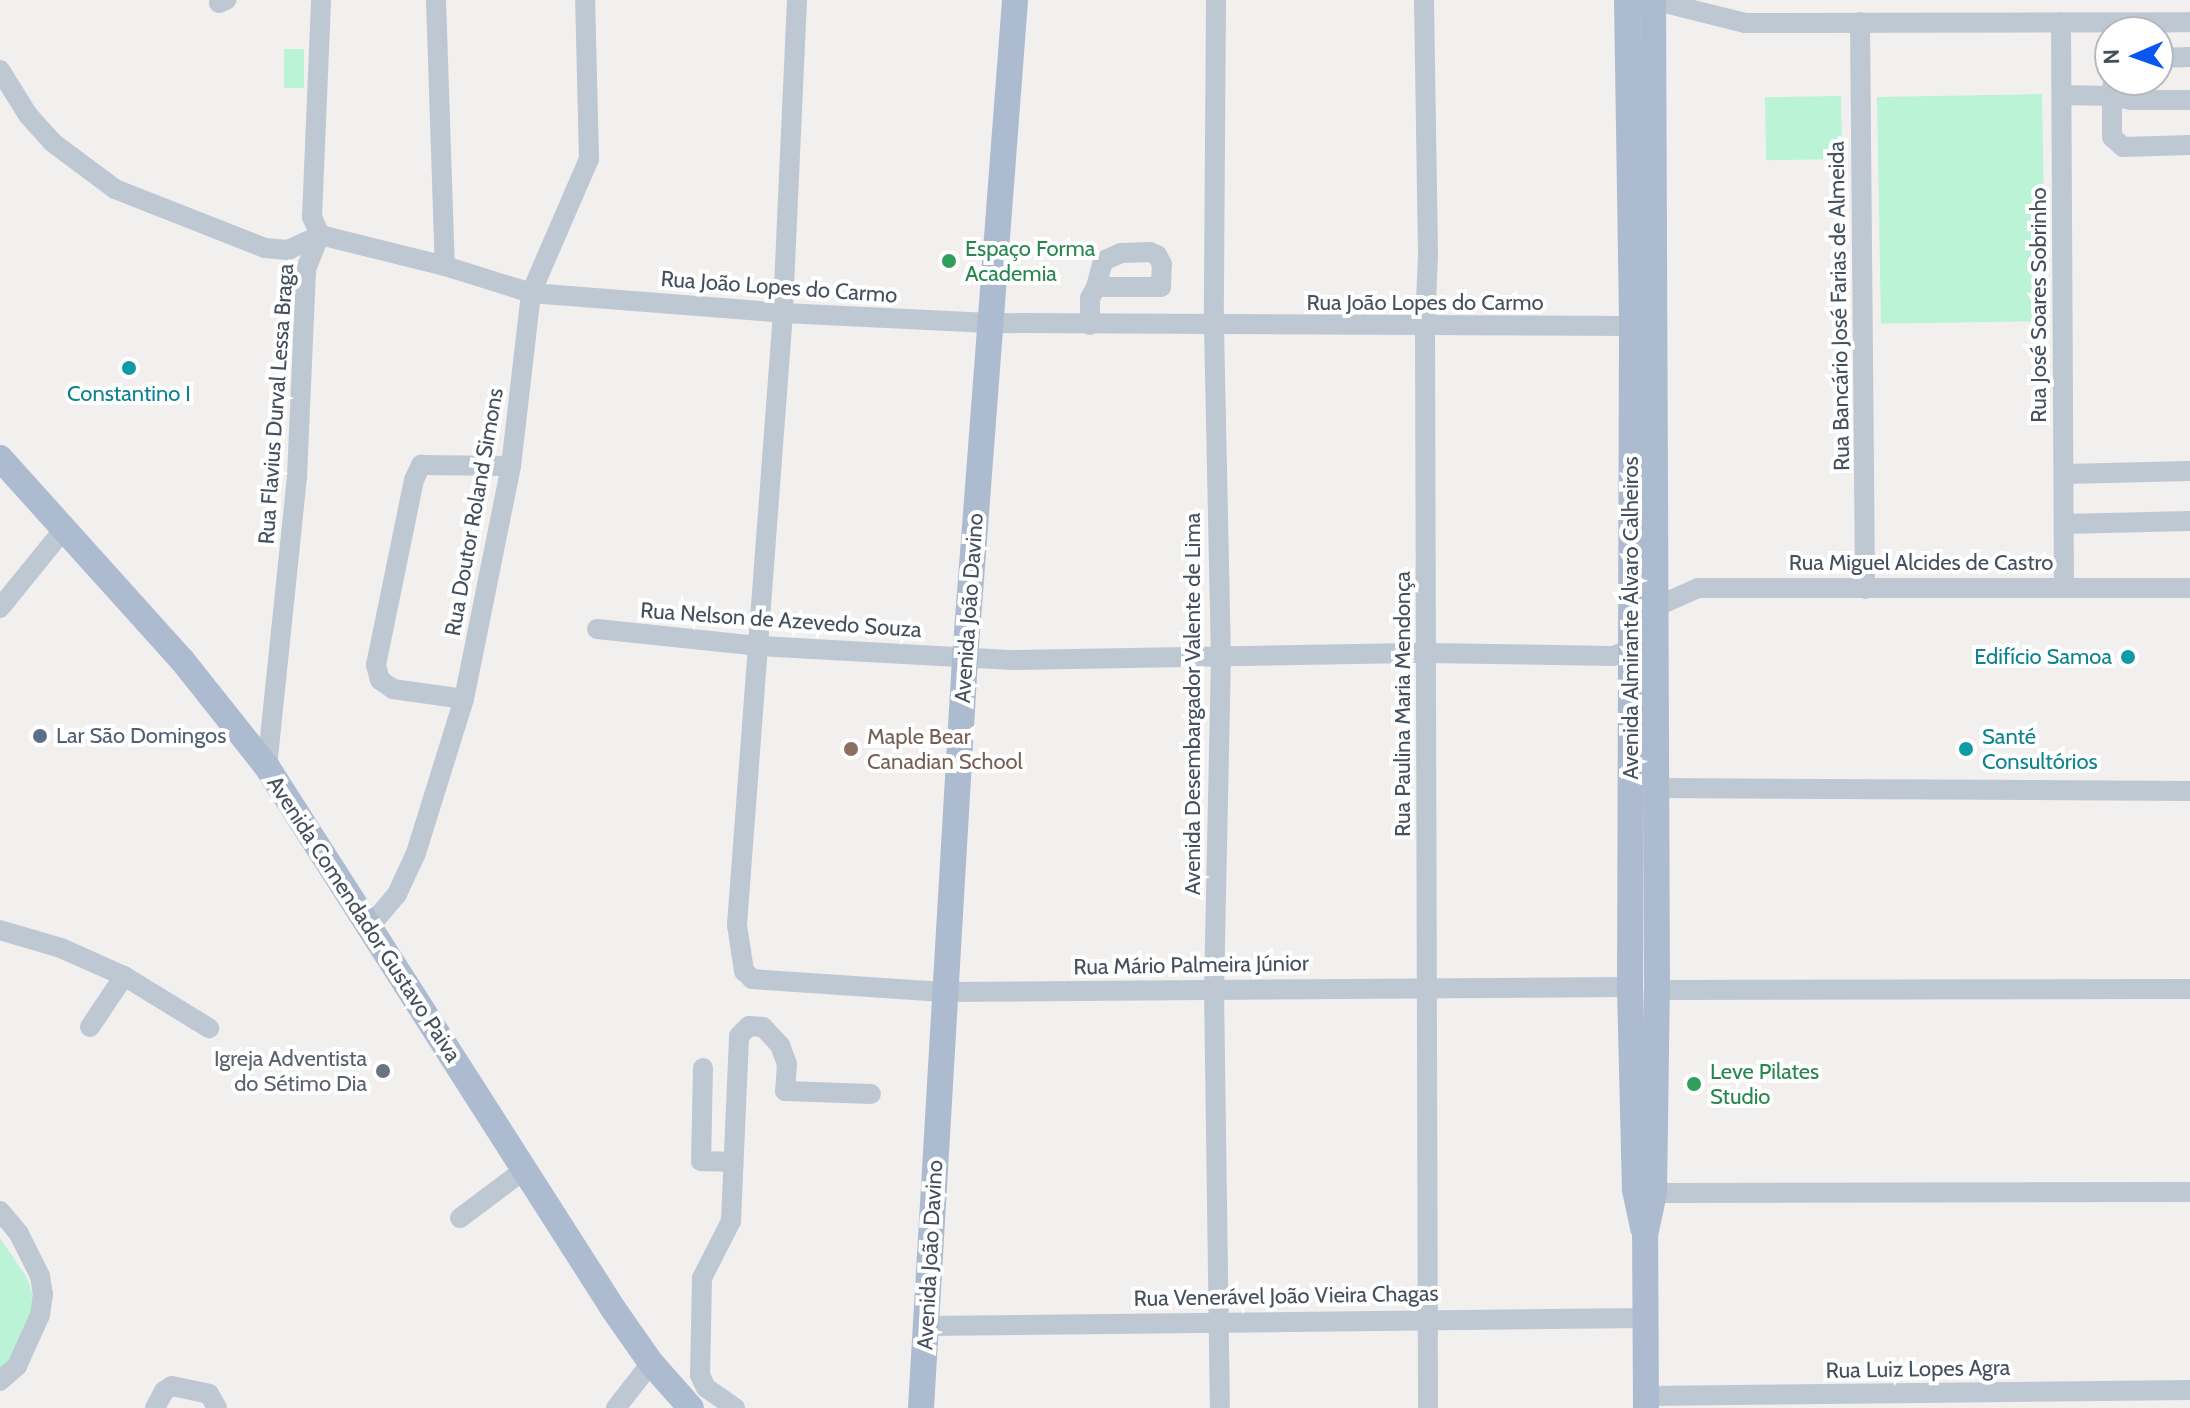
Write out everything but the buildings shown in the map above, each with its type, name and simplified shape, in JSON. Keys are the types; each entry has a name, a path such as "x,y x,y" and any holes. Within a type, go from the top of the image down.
{"main road":[{"name":"Avenida João Davino","path":"921,1408 928,1326 943,992 956,837 965,658 1015,0"},
{"name":"Avenida Almirante Álvaro Calheiros","path":"1627,0 1632,326 1631,649 1654,1193 1645,1235 1646,1405"},
{"name":"Avenida Almirante Álvaro Calheiros","path":"1645,1235 1635,1190 1656,788 1653,0"},
{"name":"Avenida Comendador Gustavo Paiva","path":"0,458 182,660 267,767 651,1363 691,1408"}],"street":[{"path":"0,70 28,115 52,142 115,189 265,248 288,250 320,235 312,217 321,0"},
{"path":"436,0 445,266"},
{"name":"Rua Doutor Roland Simons","path":"370,926 397,894 416,853 464,699 511,466 531,293 589,159 585,0"},
{"path":"760,646 783,313 797,0"},
{"name":"Avenida Desembargador Valente de Lima","path":"1216,0 1214,326 1221,656 1214,988 1220,1408"},
{"name":"Rua Paulina Maria Mendonça","path":"1424,0 1428,255 1425,327 1428,1408"},
{"path":"1653,0 1745,23 2190,22"},
{"name":"Rua Bancário José Farias de Almeida","path":"1860,22 1865,589"},
{"name":"Rua José Soares Sobrinho","path":"2061,22 2064,587"},
{"path":"2062,95 2094,91"},
{"path":"2113,96 2112,137 2116,143 2123,147 2190,145"},
{"path":"2125,96 2131,100 2190,100"},
{"name":"Rua João Lopes do Carmo","path":"320,235 445,266 531,293 783,313 1090,325 1632,326"},
{"name":"Rua Flavius Durval Lessa Braga","path":"267,767 297,477 306,269 320,235"},
{"path":"1090,325 1090,298 1096,287"},
{"path":"464,699 393,689 380,680 376,665 379,650 414,480 421,465 511,466"},
{"path":"2064,474 2190,471"},
{"path":"2064,524 2190,521"},
{"path":"0,608 64,529"},
{"name":"Rua Miguel Alcides de Castro","path":"1655,607 1698,588 2190,588"},
{"path":"1631,649 1655,607"},
{"name":"Rua Nelson de Azevedo Souza","path":"597,629 760,646 965,658 1427,653 1613,656 1631,649"},
{"name":"Rua Mário Palmeira Júnior","path":"760,646 737,925 744,971 752,979 943,992 1428,987 2190,989"},
{"path":"1656,788 2190,791"},
{"path":"0,930 61,948 124,976 209,1028"},
{"path":"90,1027 124,976"},
{"path":"735,1408 706,1388 700,1375 702,1278 731,1221 739,1036 749,1026 763,1027 780,1045 787,1064 785,1091 871,1094"},
{"path":"703,1068 701,1161 733,1162"},
{"path":"460,1218 524,1170"},
{"path":"1654,1193 2190,1192"},
{"path":"0,1211 19,1234 40,1276 43,1294 40,1315 17,1366 0,1381"},
{"name":"Rua Venerável João Vieira Chagas","path":"928,1326 1428,1318 1645,1318"},
{"path":"616,1408 651,1363"},
{"path":"155,1408 164,1391 172,1386 213,1401"},
{"name":"Rua Luiz Lopes Agra","path":"1646,1405 2190,1390"}],"green space":[{"path":"284,49 304,49 304,88 284,88"},
{"path":"2042,94 2046,321 1881,324 1877,97"},
{"path":"1841,96 1842,159 1766,160 1765,97"},
{"path":"0,1238 26,1276 35,1300 32,1318 0,1376"}],"place":[{"name":"Espaço Forma Academia","path":"949,261"},
{"name":"Constantino I","path":"129,368"},
{"name":"Edifício Samoa","path":"2128,657"},
{"name":"Lar São Domingos","path":"40,736"},
{"name":"Maple Bear Canadian School","path":"851,749"},
{"name":"Santé Consultórios","path":"1966,749"},
{"name":"Igreja Adventista do Sétimo Dia","path":"383,1071"},
{"name":"Leve Pilates Studio","path":"1694,1084"}]}
